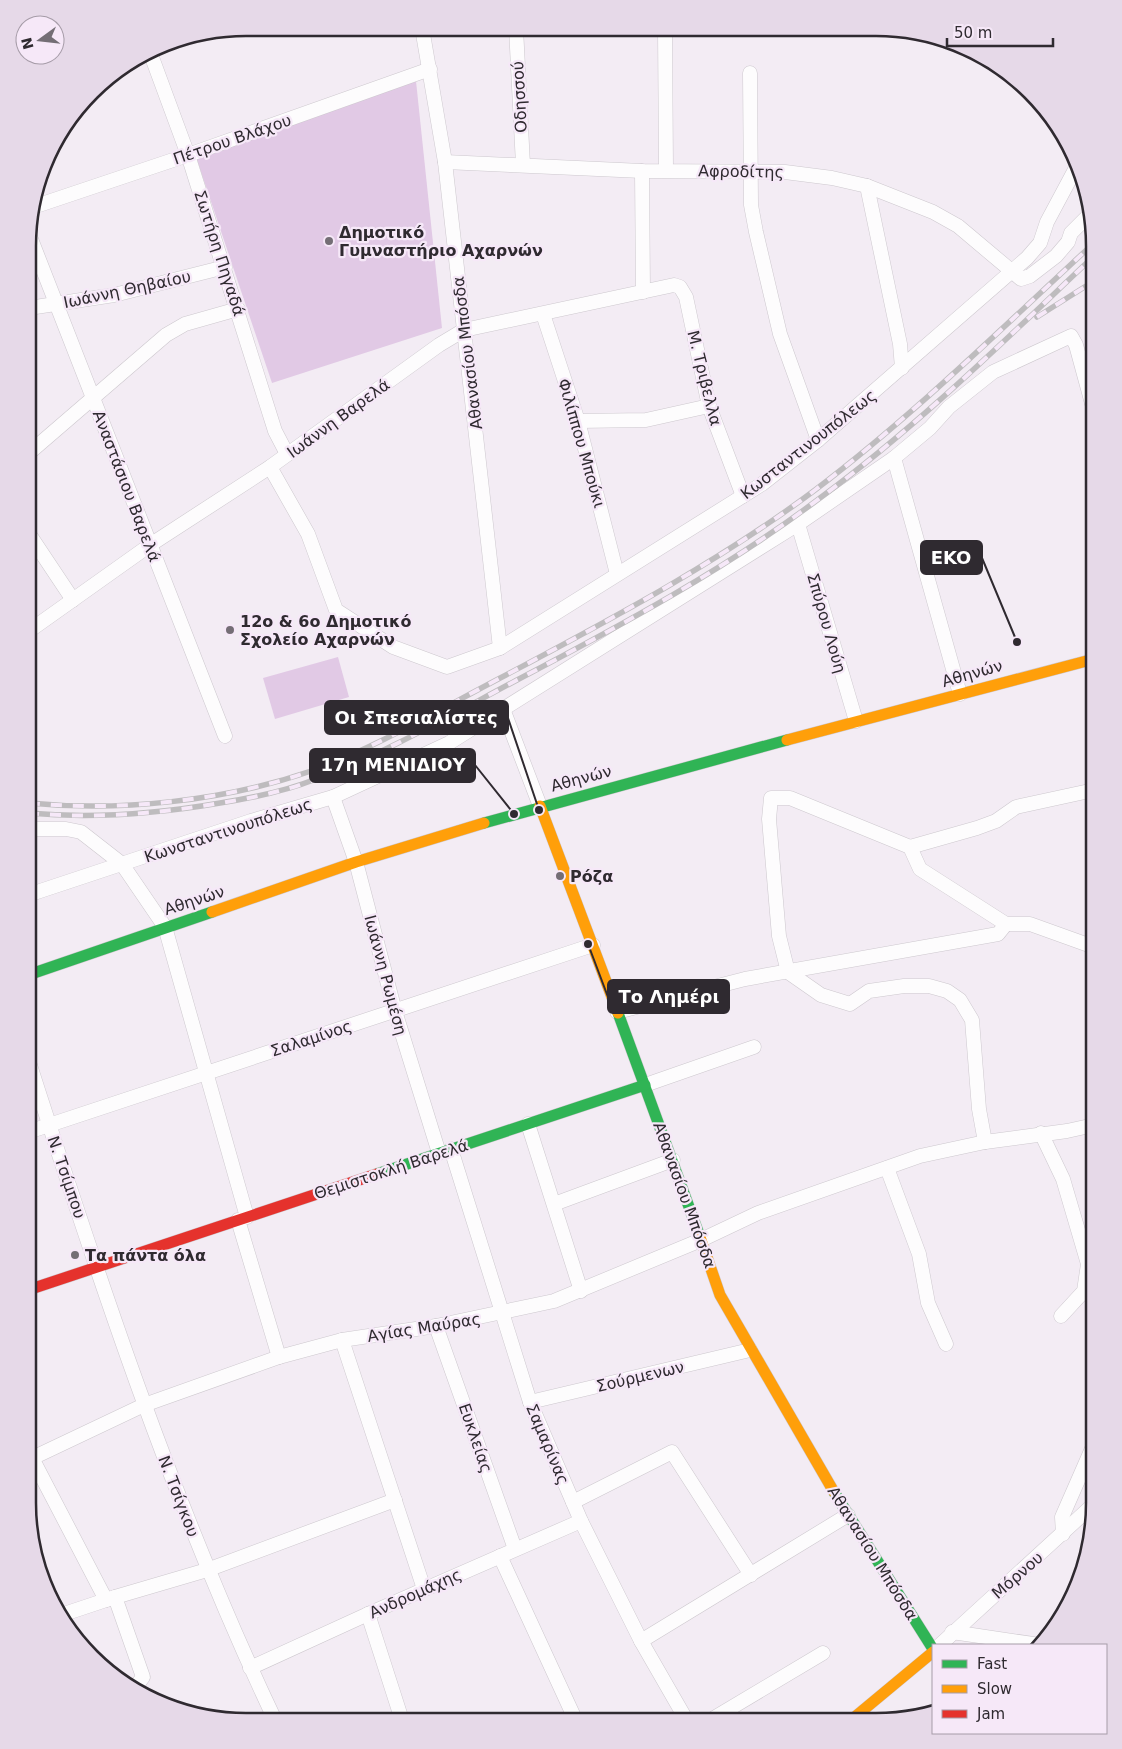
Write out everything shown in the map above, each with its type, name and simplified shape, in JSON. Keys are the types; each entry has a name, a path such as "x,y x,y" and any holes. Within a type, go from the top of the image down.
{"street":[{"name":"Αθανασίου Μπόσδα","path":"424,36 446,162 500,648"},
{"name":"Οδησσού","path":"516,36 523,165"},
{"path":"665,36 666,170"},
{"name":"Σωτήρη Πηγαδά","path":"152,58 188,155 225,267 275,431 287,454"},
{"name":"Πέτρου Βλάχου","path":"40,205 188,155 430,68"},
{"path":"750,73 751,205 780,334 818,440"},
{"name":"Αφροδίτης","path":"446,162 642,170 752,171 810,174 867,186 933,212 958,226 1011,271"},
{"path":"642,170 643,292"},
{"name":"Κωσταντινουπόλεως","path":"270,467 308,534 336,610 393,647 447,667 500,648 743,496 818,440 1028,258 1040,243 1047,222 1073,174"},
{"path":"867,186 900,344 902,368"},
{"path":"1011,271 1021,279 1030,276 1056,256 1068,242 1071,233 1084,220"},
{"name":"Αναστάσιου Βαρελά","path":"36,252 226,736"},
{"name":"Ιωάννη Θηβαίου","path":"36,307 123,293 225,267"},
{"name":"Ιωάννη Βαρελά","path":"36,626 150,545 270,467 439,344 464,330 674,285 680,287"},
{"name":"Μ. Τριβελλα","path":"680,287 686,297 709,406 743,496"},
{"path":"36,447 166,336 185,324 238,309"},
{"name":"Φιλίππου Μπούκι","path":"543,314 578,422 617,574"},
{"path":"333,798 449,742 798,524 894,458 930,428 948,407 993,372 1071,336 1076,345 1086,382"},
{"path":"578,422 646,420 709,406"},
{"path":"894,458 960,694"},
{"name":"Σπύρου Λούη","path":"798,524 856,721"},
{"path":"36,544 73,600"},
{"name":"Αθηνών","path":"36,972 356,862 540,806 1086,661"},
{"name":"Αθανασίου Μπόσδα","path":"503,709 594,945 720,1294 750,1350 848,1515 932,1648"},
{"path":"985,1142 979,1109 972,1020 955,995 929,986 904,986 869,992 850,1004 821,995 788,972 779,936 769,819 771,798 790,798 910,847 996,821 1016,807 1086,792"},
{"name":"Ιωάννη Ρωμέση","path":"333,798 356,862 395,1011 445,1151"},
{"name":"Κωνσταντινουπόλεως","path":"122,864 251,821 333,798"},
{"name":"Κωνσταντινουπόλεως","path":"36,830 66,829 81,832 122,864 165,927 206,1072 242,1219 279,1357"},
{"path":"910,847 920,869 1006,924 1030,924 1086,944"},
{"path":"36,891 122,864"},
{"path":"618,1012 745,979 998,934 1006,924"},
{"name":"Σαλαμίνος","path":"36,1129 594,945"},
{"name":"Θεμιστοκλή Βαρελά","path":"36,1287 754,1047"},
{"name":"N. Τσίμπου","path":"36,1083 98,1267"},
{"path":"528,1124 581,1291"},
{"name":"Αγίας Μαύρας","path":"36,1456 144,1405 279,1357 342,1340 436,1326 554,1301 701,1240 758,1213 920,1156 985,1142 1086,1127"},
{"path":"1041,1133 1063,1179 1086,1257"},
{"name":"Σαμαρίνας","path":"445,1151 503,1313 530,1402 572,1502 641,1641 682,1713"},
{"path":"554,1204 673,1160"},
{"path":"887,1168 919,1254 928,1303 946,1344"},
{"name":"Ν. Τσίγκου","path":"98,1267 144,1405 207,1570 272,1713"},
{"path":"1061,1316 1084,1291 1086,1278"},
{"name":"Ευκλείας","path":"436,1326 516,1549"},
{"path":"342,1340 424,1589"},
{"name":"Σούρμενων","path":"530,1402 750,1350"},
{"path":"572,1502 672,1452 751,1574"},
{"path":"1063,1534 1062,1517 1086,1462"},
{"path":"36,1469 110,1598 142,1677 138,1683"},
{"path":"67,1613 110,1598 207,1570 395,1500"},
{"name":"Μόρνου","path":"941,1644 1085,1512"},
{"path":"641,1641 848,1515"},
{"name":"Ανδρομάχης","path":"250,1668 424,1589 581,1521"},
{"path":"500,1556 572,1713"},
{"path":"368,1614 400,1713"},
{"path":"952,1632 1031,1644"},
{"path":"859,1713 932,1651"},
{"path":"722,1713 823,1653"}],"shaded area":[{"name":"Δημοτικό Γυμναστήριο Αχαρνών","path":"416,81 442,328 272,383 195,154"},
{"path":"338,657 349,697 275,719 263,678"}],"railway":[{"path":"36,803 99,806 135,805 172,802 243,790 311,771 361,751 410,726 585,633 664,588 741,541 815,490 888,432 958,370 1086,250"},
{"path":"36,814 77,816 149,813 196,807 281,791 342,769 418,733 595,639 710,573 784,524 856,470 927,412 1086,264"},
{"path":"1037,317 1086,286"}],"traffic: fast":[{"path":"484,823 787,740"},
{"path":"36,972 212,912"},
{"path":"618,1013 700,1237"},
{"path":"377,1174 645,1085"},
{"path":"834,1492 932,1647"}],"traffic: slow":[{"path":"787,740 1086,661"},
{"path":"540,806 618,1013"},
{"path":"212,912 356,862 484,823"},
{"path":"700,1237 720,1295 834,1492"},
{"path":"860,1713 932,1653"}],"traffic: jam":[{"path":"36,1287 377,1174"}],"place":[{"name":"Δημοτικό Γυμναστήριο Αχαρνών","path":"329,241"},
{"name":"12ο & 6ο Δημοτικό Σχολείο Αχαρνών","path":"230,630"},
{"name":"EKO","path":"1017,642"},
{"name":"Οι Σπεσιαλίστες","path":"539,810"},
{"name":"17η ΜΕΝΙΔΙΟΥ","path":"514,814"},
{"name":"Ρόζα","path":"560,876"},
{"name":"Το Λημέρι","path":"588,944"},
{"name":"Τα πάντα όλα","path":"75,1255"}]}
